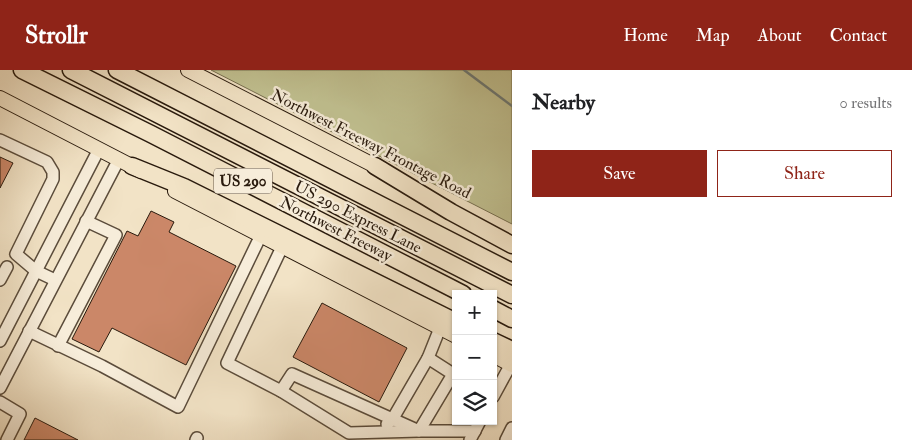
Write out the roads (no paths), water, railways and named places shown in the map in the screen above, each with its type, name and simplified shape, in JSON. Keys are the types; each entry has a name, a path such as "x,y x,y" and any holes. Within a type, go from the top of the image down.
{"highway":[{"name":"Northwest Freeway","path":"22,70 455,290"},
{"name":"US 290 Express Lane","path":"71,70 512,295"},
{"name":"US 290","path":"117,70 512,272"},
{"path":"125,163 184,187 452,320"},
{"path":"375,166 512,245"},
{"path":"497,311 512,319"},
{"path":"497,344 512,360"}],"main road":[{"name":"Northwest Freeway Frontage Road","path":"188,70 512,236"},
{"path":"0,98 99,149 181,195 454,335"},
{"path":"497,356 512,360"}],"street":[{"path":"0,140 47,162 53,172 53,179 16,254 36,271 56,280"},
{"path":"0,341 99,149"},
{"path":"0,388 86,221 125,163"},
{"path":"58,346 116,235 86,221"},
{"path":"29,331 102,366 178,407 261,235"},
{"path":"282,247 227,363 280,391 349,433 375,437 418,431 475,431"},
{"path":"0,280 7,266"},
{"path":"375,437 392,420 428,358 440,328"},
{"path":"418,431 454,374 428,358"},
{"path":"497,389 512,360"},
{"path":"280,391 292,374 418,431"},
{"path":"0,402 20,414 7,440"},
{"path":"506,440 512,428"}],"waterway":[{"path":"464,70 512,106"}]}
